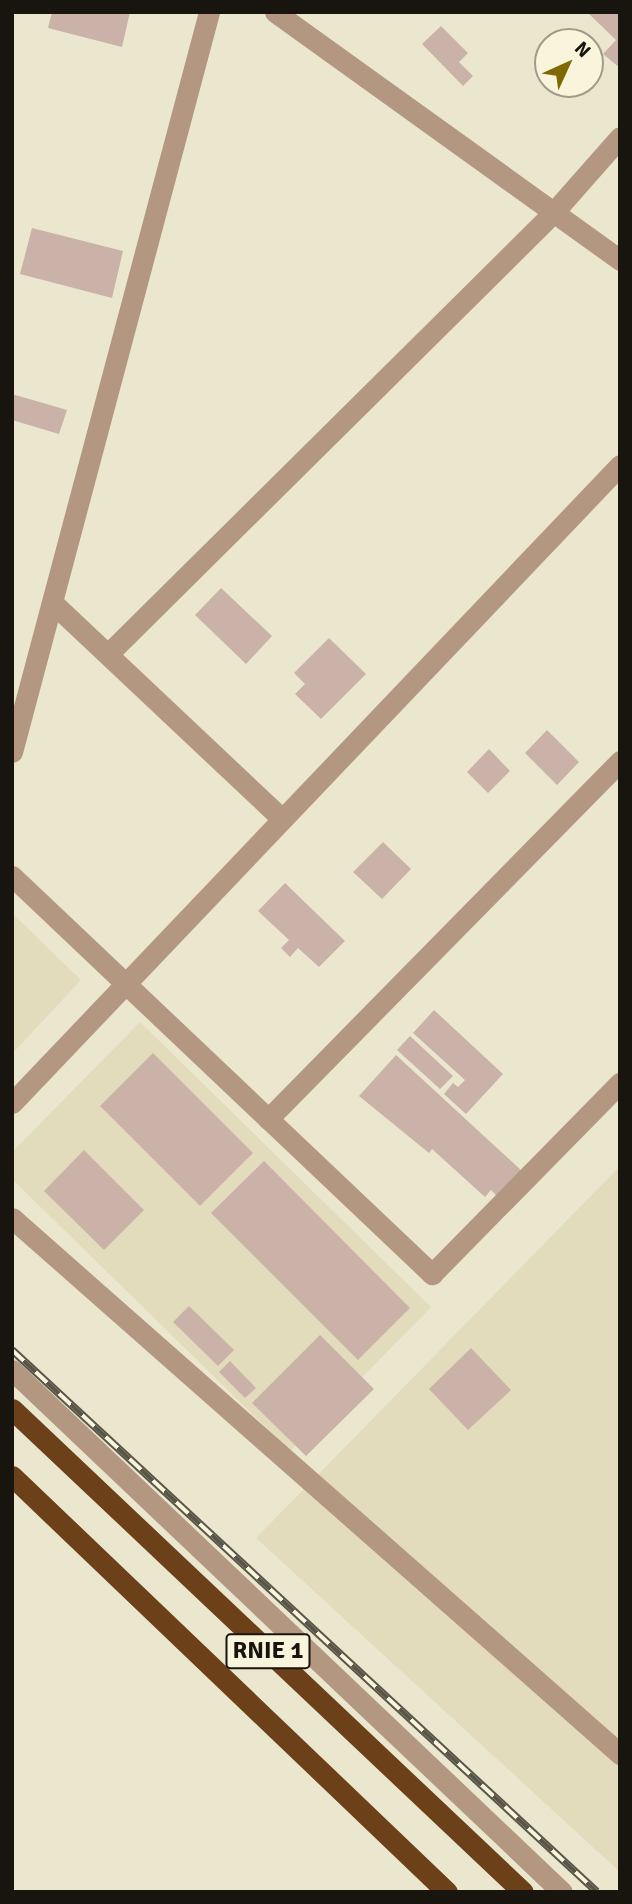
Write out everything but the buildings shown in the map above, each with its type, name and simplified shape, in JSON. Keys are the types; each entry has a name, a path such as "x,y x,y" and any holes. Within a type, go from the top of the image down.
{"highway":[{"name":"RNIE 1","path":"12,1409 523,1892"},
{"name":"RNIE 1","path":"12,1476 447,1892"}],"street":[{"path":"12,752 55,605 209,12"},
{"path":"275,12 620,260"},
{"path":"109,653 553,213 620,137"},
{"path":"12,1102 620,465"},
{"path":"55,605 109,653 282,819"},
{"path":"268,1119 620,761"},
{"path":"12,876 432,1274 620,1083"},
{"path":"12,1218 620,1754"},
{"path":"12,1370 562,1892"}],"shaded area":[{"path":"12,913 81,980 12,1054"},
{"path":"140,1022 431,1307 290,1451 12,1179 12,1152"},
{"path":"620,1166 620,1872 256,1538"}],"railway":[{"path":"12,1350 597,1892"}]}
